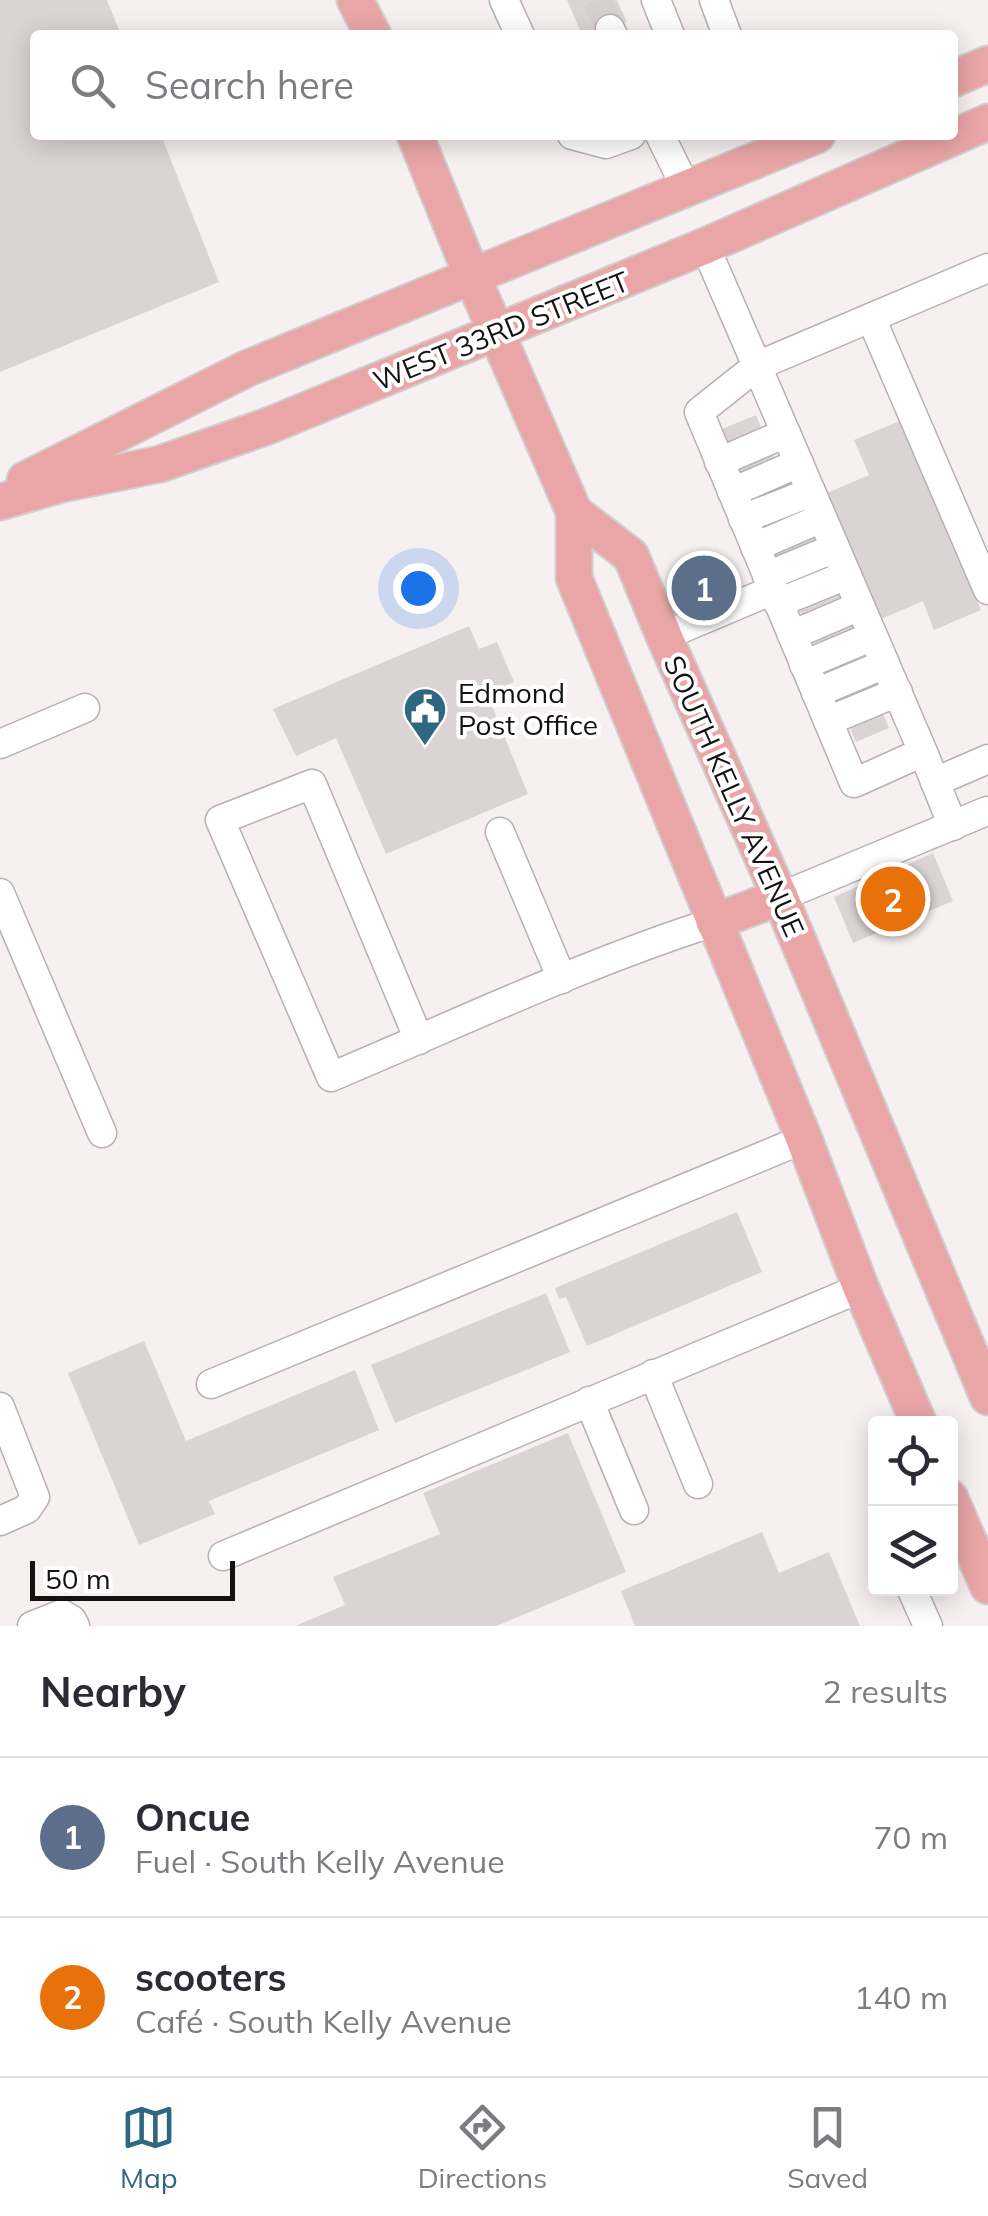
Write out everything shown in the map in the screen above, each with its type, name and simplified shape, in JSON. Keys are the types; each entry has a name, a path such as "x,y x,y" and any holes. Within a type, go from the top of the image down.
{"main road":[{"path":"355,0 370,30"},
{"path":"958,77 988,64"},
{"name":"WEST 33RD STREET","path":"958,135 988,122"},
{"path":"417,140 574,512 574,578 916,1416"},
{"path":"0,492 248,368 805,140"},
{"name":"WEST 33RD STREET","path":"0,502 62,484 160,464 268,426 705,246 947,140"},
{"name":"SOUTH KELLY AVENUE","path":"574,512 631,556 780,898 988,1397"},
{"path":"714,922 780,898"},
{"path":"952,1506 988,1586"}],"street":[{"path":"504,0 518,30"},
{"path":"656,0 668,30"},
{"path":"714,0 725,30"},
{"path":"591,140 606,144 617,140"},
{"path":"662,140 686,188"},
{"path":"705,246 953,826"},
{"path":"923,752 854,782 699,412 757,366 988,268"},
{"path":"871,318 988,590"},
{"path":"719,462 786,433"},
{"path":"732,492 799,463"},
{"path":"744,520 811,492"},
{"path":"755,547 822,518"},
{"path":"664,636 773,590 836,548"},
{"path":"773,590 847,575"},
{"path":"792,634 860,606"},
{"path":"804,665 873,636"},
{"path":"816,693 885,664"},
{"path":"828,721 898,692"},
{"path":"0,744 84,708"},
{"path":"935,782 988,759"},
{"path":"419,1040 312,784 220,820 330,1077 419,1040 562,979 714,922"},
{"path":"780,898 987,811"},
{"path":"500,832 562,979"},
{"path":"0,892 102,1133"},
{"path":"211,1384 804,1139"},
{"path":"224,1556 862,1288"},
{"path":"653,1374 698,1484"},
{"path":"588,1402 634,1510"},
{"path":"0,1407 35,1496 27,1509 0,1521"},
{"path":"915,1596 928,1626"},
{"path":"32,1626 62,1614 75,1626"}],"building":[{"path":"0,0 107,0 119,30 30,30 30,140 163,140 219,282 0,372"},
{"path":"567,0 617,0 627,22 608,30 580,30"},
{"path":"756,415 786,487 813,499 869,475 854,440 902,420 981,610 934,630 923,601 867,625 856,650 889,728 856,742 722,429"},
{"name":"Edmond Post Office","path":"469,626 479,649 497,642 514,682 487,694 528,794 386,854 336,738 296,756 273,709"},
{"path":"933,853 953,901 853,943 834,897"},
{"path":"737,1212 762,1272 587,1346 566,1297 559,1299 555,1288"},
{"path":"546,1293 570,1352 395,1423 371,1365"},
{"path":"144,1341 186,1441 355,1370 379,1430 209,1501 215,1514 139,1545 68,1373"},
{"path":"568,1433 626,1572 496,1626 295,1626 345,1605 333,1577 440,1534 423,1493"},
{"path":"762,1532 779,1573 829,1552 860,1626 635,1626 621,1591"}],"tunnel":[{"path":"597,0 610,29"}],"place":[{"name":"Oncue","path":"704,588"},
{"name":"Edmond Post Office","path":"425,747"},
{"name":"scooters","path":"893,899"}]}
